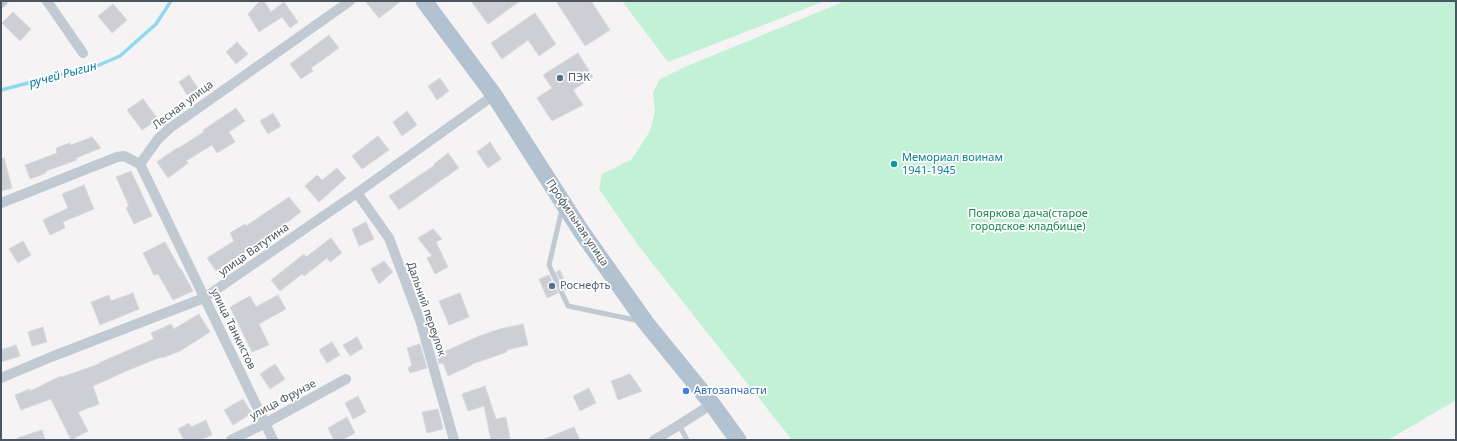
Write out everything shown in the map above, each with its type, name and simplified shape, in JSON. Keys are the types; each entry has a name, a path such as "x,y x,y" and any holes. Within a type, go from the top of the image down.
{"main road":[{"name":"Профильная улица","path":"424,1 494,95 564,204 646,322 712,404 738,440"}],"street":[{"path":"47,1 83,52"},
{"name":"Лесная улица","path":"140,164 158,139 170,128 350,1"},
{"name":"улица Ватутина","path":"1,378 204,298 357,193 494,95"},
{"path":"1,203 117,157 124,156 140,164"},
{"name":"улица Танкистов","path":"140,164 273,440"},
{"name":"Дальний переулок","path":"357,193 389,238 420,320 454,440"},
{"name":"улица Фрунзе","path":"231,440 264,424 346,379"},
{"path":"654,440 712,404"}],"lane":[{"path":"564,204 549,265 568,306 646,322"},
{"path":"679,425 687,440"}],"green space":[{"path":"622,1 825,1 668,62"},
{"name":"Пояркова дача(старое городское кладбище)","path":"845,1 1456,1 1456,400 1388,440 792,440 638,245 599,189 602,174 632,159 650,131 655,112 653,93 660,79 685,67"}],"building":[{"path":"260,1 264,1 271,12 284,2 298,22 290,28 282,17 259,32 248,14"},
{"path":"365,1 401,1 379,18"},
{"path":"471,1 520,1 488,24"},
{"path":"556,1 591,1 610,30 585,46"},
{"path":"113,4 127,20 112,33 98,16"},
{"path":"13,12 31,29 20,41 2,23"},
{"path":"535,13 556,44 539,56 528,40 502,59 491,43"},
{"path":"329,35 339,48 311,68 313,71 301,79 290,64"},
{"path":"237,42 248,54 236,64 226,52"},
{"path":"578,53 593,77 573,90 583,105 552,121 537,98 552,88 543,75"},
{"path":"189,75 198,88 187,95 179,82"},
{"path":"440,78 449,91 437,100 428,86"},
{"path":"143,99 158,119 142,130 127,110"},
{"path":"236,108 245,121 229,132 235,142 217,153 212,145 186,161 188,163 168,178 157,162 204,132 203,130"},
{"path":"407,111 417,125 402,136 393,122"},
{"path":"273,113 281,126 268,134 260,121"},
{"path":"378,136 389,150 362,169 352,156"},
{"path":"92,137 101,148 76,158 77,160 46,171 46,173 30,179 25,165 57,153 56,148 70,143 71,145"},
{"path":"490,142 501,159 488,168 477,152"},
{"path":"448,153 459,168 399,210 389,196 435,165 434,164"},
{"path":"4,158 12,188 1,191 1,159"},
{"path":"337,168 346,178 319,202 305,186 317,175 322,180"},
{"path":"131,171 152,216 134,224 126,208 129,206 116,177"},
{"path":"84,185 94,209 63,222 65,228 50,235 43,220 68,208 62,194"},
{"path":"289,197 301,212 279,228 280,229 216,271 207,258 234,241 230,233 245,224 246,226"},
{"path":"366,222 374,239 359,246 352,229"},
{"path":"433,229 442,239 436,242 448,267 435,274 427,258 432,256 418,238"},
{"path":"331,238 342,253 330,262 327,258 304,276 302,274 280,291 271,280 304,254 306,257"},
{"path":"23,241 31,255 18,263 9,249"},
{"path":"165,242 193,291 173,300 158,274 154,275 143,253"},
{"path":"384,261 393,272 379,284 371,269"},
{"path":"560,270 568,289 565,290 556,272"},
{"path":"549,275 558,293 547,298 539,279"},
{"path":"133,293 139,309 100,325 91,302 109,295 111,301"},
{"path":"460,293 469,317 449,325 439,301"},
{"path":"278,295 286,309 259,324 269,345 252,352 230,307 250,296 256,307"},
{"path":"199,314 210,332 180,351 131,369 93,386 99,404 78,412 88,431 71,440 51,399 21,410 15,395 30,389 30,391 61,376 62,377 99,364 154,339 151,333 171,324 174,329"},
{"path":"523,324 528,345 507,350 507,352 472,364 448,376 443,363 439,364 437,355 479,336 500,329"},
{"path":"43,327 47,342 32,346 28,332"},
{"path":"357,337 363,348 350,356 343,345"},
{"path":"332,342 340,355 327,363 319,350"},
{"path":"420,344 427,368 410,373 408,368 412,365 407,348"},
{"path":"16,345 20,356 1,362 1,350"},
{"path":"275,364 285,379 270,389 260,374"},
{"path":"630,374 642,391 618,400 611,381"},
{"path":"485,386 496,419 506,417 510,438 491,440 484,406 468,411 462,394"},
{"path":"589,388 596,403 580,411 573,396"},
{"path":"358,396 366,412 353,419 345,403"},
{"path":"243,399 252,413 233,425 224,410"},
{"path":"438,409 443,429 427,433 422,412"},
{"path":"347,417 355,433 342,440 334,440 328,428"},
{"path":"206,420 212,435 200,440 184,440 178,429 189,423 191,427"},
{"path":"574,427 580,440 542,440"},
{"path":"42,430 45,440 17,440 17,438"}],"waterway":[{"name":"ручей Рыгин","path":"1,90 92,68 120,56 156,24 171,1"}],"place":[{"name":"ПЭК","path":"560,78"},
{"name":"Мемориал воинам 1941-1945","path":"894,164"},
{"name":"Роснефть","path":"552,286"},
{"name":"Автозапчасти","path":"686,391"}]}
